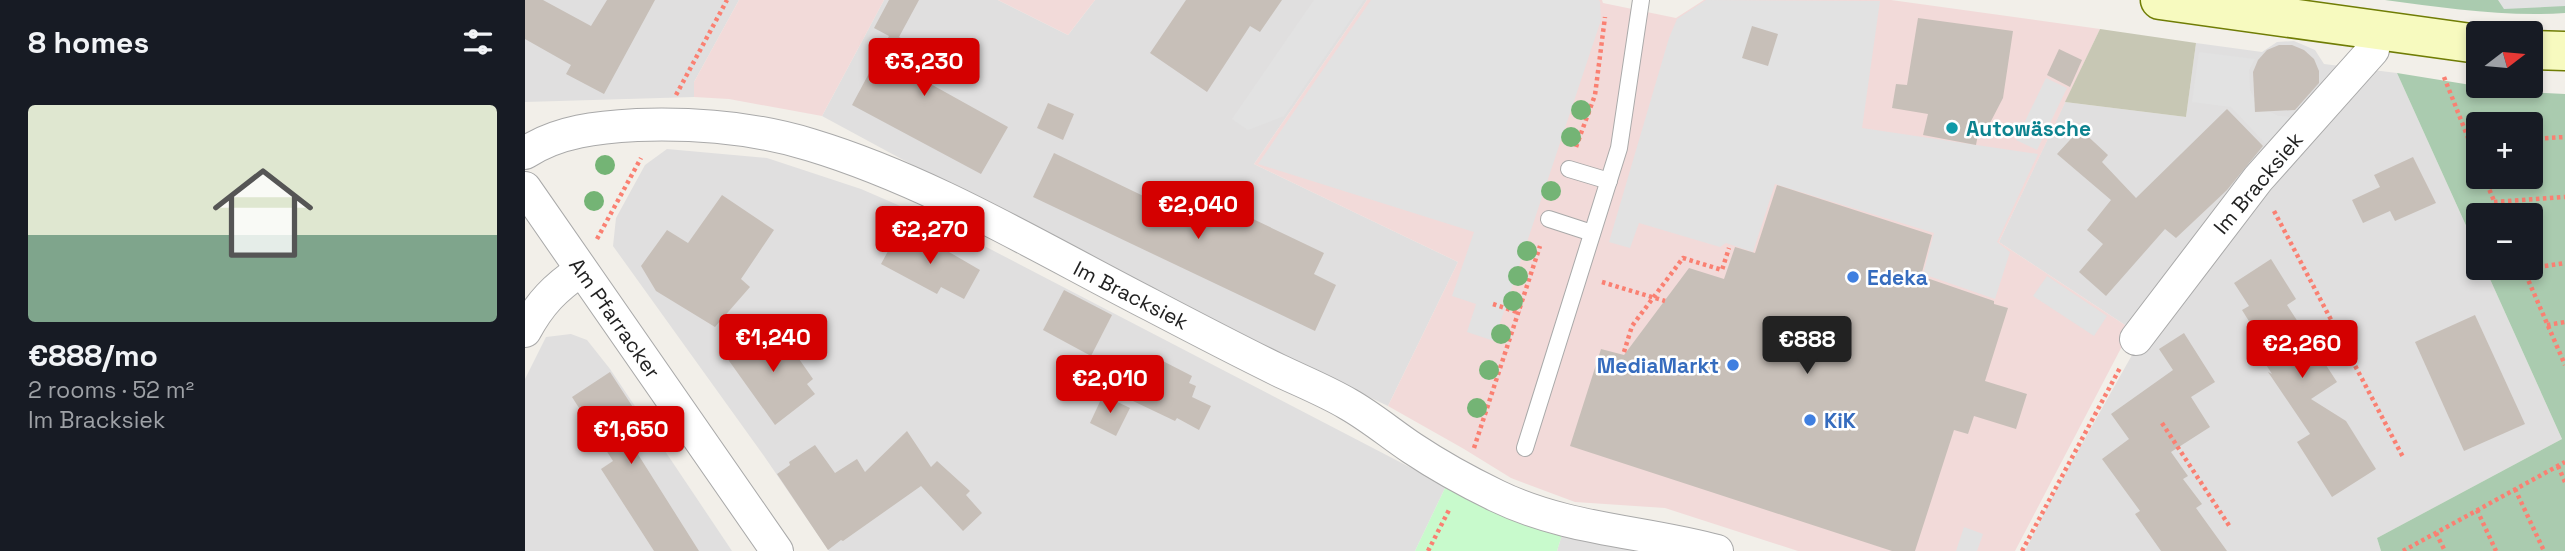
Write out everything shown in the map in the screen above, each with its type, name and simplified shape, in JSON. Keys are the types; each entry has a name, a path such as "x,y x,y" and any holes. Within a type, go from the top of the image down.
{"main road":[{"path":"2160,0 2466,42"},
{"path":"2543,50 2565,51"}],"street":[{"name":"Im Bracksiek","path":"2130,350 2258,179 2373,50 2375,29"},
{"name":"Im Bracksiek","path":"525,153 556,138 599,127 643,125 761,133 810,144 900,177 949,200 1221,342 1349,404 1417,451 1499,497 1540,514 1589,527 1663,538 1717,551"},
{"name":"Am Pfarracker","path":"525,188 778,551"},
{"path":"525,331 534,313 555,288 580,270"}],"lane":[{"path":"1525,448 1619,148 1641,0"},
{"path":"1569,169 1609,181"},
{"path":"1549,219 1592,233"}],"path":[{"path":"1575,151 1595,95 1605,17"},
{"path":"2444,77 2466,133"},
{"path":"2543,138 2565,137"},
{"path":"2258,179 2404,459"},
{"path":"2489,189 2494,202 2565,197"},
{"path":"1428,551 1464,479 1541,246"},
{"path":"1624,352 1632,326 1683,258 1722,270 1728,248"},
{"path":"2543,266 2565,263"},
{"path":"1591,278 1665,301"},
{"path":"2528,280 2565,365"},
{"path":"1493,304 1520,313"},
{"path":"2547,325 2565,322"},
{"path":"2022,551 2130,350"},
{"path":"2162,422 2230,527"},
{"path":"2403,551 2565,462"},
{"path":"2558,466 2565,482"},
{"path":"2515,489 2544,551"},
{"path":"2477,510 2496,551"},
{"path":"2436,533 2445,551"}],"shaded area":[{"path":"525,0 739,0 694,82 694,97 525,102"},
{"path":"739,0 884,0 822,116 729,99 694,97 694,82"},
{"path":"884,0 998,0 1068,35 1095,0 1367,0 1254,164 1458,262 1388,406 1142,289 822,116"},
{"path":"998,0 1095,0 1068,35"},
{"path":"1314,0 1364,0 1284,116 1248,130 1232,119"},
{"path":"1367,0 1602,0 1603,3 1676,18 1704,0 1891,0 2100,29 1999,242 2131,329 2015,551 1798,551 1665,508 1575,502 1511,478 1388,406 1458,262 1254,164"},
{"path":"1371,0 1600,2 1601,20 1494,341 1467,332 1476,304 1452,296 1474,232 1258,164"},
{"path":"1706,0 1880,1 1862,128 2038,154 1997,242 2010,252 1995,299 1923,274 1934,233 1775,184 1753,252 1726,243 1720,247 1639,223 1630,248 1609,242 1669,38 1677,19"},
{"path":"2498,0 2565,0 2565,6 2504,9"},
{"path":"2100,29 2196,43 2186,117 2065,102"},
{"path":"2294,41 2315,50 2324,64 2397,73 2466,225 2466,280 2490,280 2562,439 2377,538 2381,551 2025,551 2141,339 2131,329 1999,242 2065,102 2186,117 2196,43 2262,52 2277,42"},
{"path":"2199,52 2255,59 2249,70 2250,90 2258,105 2278,116 2295,117 2266,144 2231,107 2192,102"},
{"path":"2046,78 2067,88 2037,150 2016,140"},
{"path":"667,149 767,158 861,189 942,224 1446,486 1415,551 829,551 613,246 616,218 645,165"},
{"path":"2047,276 2107,316 2094,336 2033,296"},
{"path":"571,334 587,340 610,369 732,551 525,551 525,379 546,337"},
{"path":"1964,527 1983,534 1977,551 1956,551"},
{"path":"1564,528 1671,551 1557,551"}],"green space":[{"path":"2385,0 2565,0 2565,13 2498,13"},
{"path":"2397,73 2466,84 2466,98 2543,98 2543,93 2565,94 2565,551 2381,551 2377,538 2562,439 2490,280 2543,280 2543,203 2466,203 2466,225"},
{"path":"1446,486 1564,528 1557,551 1415,551"}],"building":[{"path":"525,0 543,0 591,26 607,0 655,0 604,94 566,74 571,65 525,39"},
{"path":"889,0 919,0 899,37 939,59 927,82 1008,127 981,174 852,105 889,36 874,28"},
{"path":"1186,0 1282,0 1260,32 1250,26 1207,92 1150,53"},
{"path":"1918,18 2013,31 2003,98 1990,123 1980,123 1976,145 1923,135 1928,114 1892,108 1896,84 1907,85"},
{"path":"1752,26 1778,34 1768,66 1742,58"},
{"path":"2279,45 2292,45 2304,50 2314,59 2319,71 2319,83 2295,110 2255,112 2253,72 2258,60 2267,50"},
{"path":"2059,49 2082,60 2070,87 2047,75"},
{"path":"1048,103 1074,114 1063,140 1037,128"},
{"path":"2227,109 2263,146 2227,190 2176,238 2165,229 2106,296 2079,272 2103,244 2087,230 2111,200 2057,154 2080,129 2108,155 2102,162 2136,198"},
{"path":"1054,153 1187,217 1195,199 1250,224 1253,219 1324,253 1314,274 1336,285 1315,331 1033,197"},
{"path":"2413,157 2436,203 2395,221 2390,211 2363,223 2352,200 2380,187 2374,175"},
{"path":"1777,185 1932,235 1921,276 2008,308 1985,381 2027,394 2016,429 1974,416 1968,434 1954,430 1915,551 1892,551 1570,446 1601,349 1624,355 1689,268 1724,279 1735,247 1755,253"},
{"path":"722,195 774,230 741,279 750,287 715,327 656,291 641,266 667,230 688,243"},
{"path":"899,231 935,250 937,245 980,270 964,299 941,287 937,294 881,264"},
{"path":"2271,259 2296,299 2287,305 2337,382 2311,399 2346,421 2376,469 2332,497 2297,442 2310,434 2268,372 2272,374 2261,357 2268,352 2242,310 2249,306 2234,283"},
{"path":"1064,290 1112,315 1091,356 1043,330"},
{"path":"2475,315 2525,424 2464,451 2415,342"},
{"path":"774,323 813,379 807,384 815,394 775,425 727,358"},
{"path":"2184,333 2215,382 2191,397 2210,427 2171,452 2188,476 2183,479 2202,504 2196,508 2227,551 2161,551 2135,514 2140,511 2102,459 2129,439 2111,414 2173,370 2159,349"},
{"path":"1155,357 1192,376 1189,383 1196,386 1192,397 1211,406 1199,430 1177,418 1175,421 1133,401"},
{"path":"610,372 640,418 627,427 638,446 634,448 699,551 654,551 601,469 613,461 572,397"},
{"path":"1103,395 1130,408 1116,436 1090,423"},
{"path":"907,431 931,467 937,461 970,491 966,495 982,513 963,531 921,486 828,550 777,474 790,465 789,462 815,445 835,473 857,459 865,472"}],"place":[{"name":"Autowäsche","path":"1952,128"},
{"name":"Edeka","path":"1853,277"},
{"name":"MediaMarkt","path":"1733,365"},
{"name":"KiK","path":"1810,420"}]}
